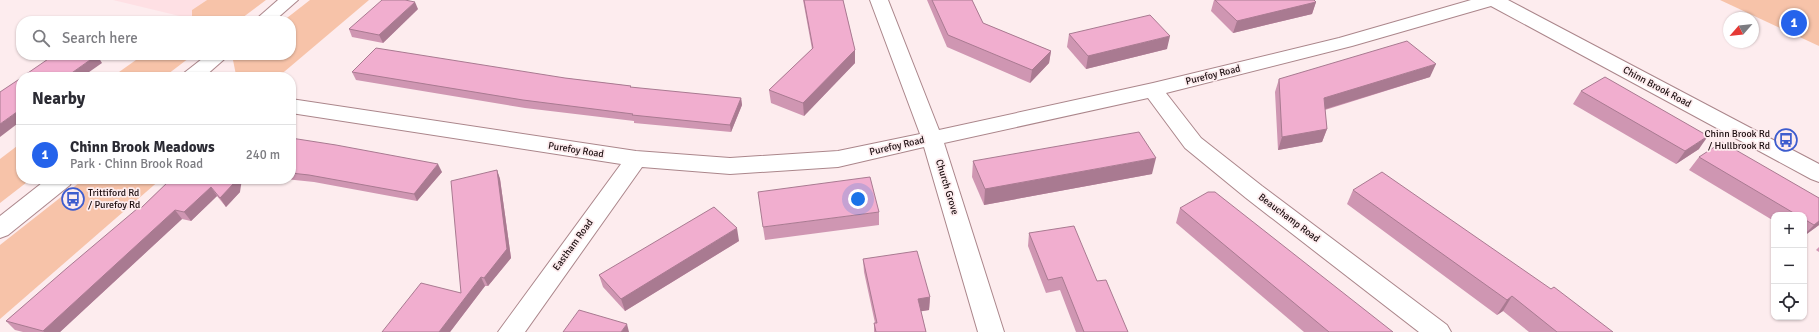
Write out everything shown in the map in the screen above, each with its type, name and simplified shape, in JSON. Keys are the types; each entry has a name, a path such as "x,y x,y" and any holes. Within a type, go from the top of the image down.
{"street":[{"path":"269,16 289,0"},
{"name":"Church Grove","path":"879,0 932,138 991,332"},
{"name":"Purefoy Road","path":"296,107 636,159 730,166 838,159 1153,90 1345,42 1491,0"},
{"name":"Chinn Brook Road","path":"1494,0 1819,174"},
{"path":"197,72 213,60"},
{"name":"Beauchamp Road","path":"1153,90 1193,143 1254,192 1438,332"},
{"name":"Eastham Road","path":"511,332 636,159"},
{"path":"0,228 56,184"}],"shaded area":[{"path":"113,0 207,0 192,10 192,16 180,16"},
{"path":"207,0 266,0 245,16 192,16 192,10"},
{"path":"310,0 369,0 284,72 235,72 233,60 296,60 296,16 289,16"},
{"path":"1720,0 1819,0 1819,46 1759,18 1759,12 1746,12"},
{"path":"136,60 186,60 171,72 119,72"},
{"path":"16,147 16,184 25,184 0,203 0,159"},
{"path":"78,184 155,184 0,319 0,245"}],"building":[{"path":"382,0 405,0 415,2 379,35 349,29"},
{"path":"804,0 843,0 855,50 803,103 769,90 813,48"},
{"path":"932,0 972,0 983,23 1051,51 1032,70 948,35"},
{"path":"1215,0 1314,0 1316,2 1237,21"},
{"path":"1150,15 1170,36 1088,56 1069,34"},
{"path":"1407,41 1436,64 1324,98 1327,129 1282,137 1279,79"},
{"path":"376,48 565,78 631,86 630,87 741,98 730,125 632,115 633,114 523,100 352,72"},
{"path":"47,60 90,60 73,72 29,72"},
{"path":"1605,77 1708,136 1685,151 1581,91"},
{"path":"16,81 16,113 0,124 0,92"},
{"path":"1139,132 1156,158 985,189 973,161"},
{"path":"296,139 438,164 414,194 296,174"},
{"path":"1722,142 1819,198 1819,221 1814,225 1807,221 1807,212 1792,212 1699,157"},
{"path":"497,170 507,249 484,278 481,277 439,332 382,332 421,283 461,293 451,181"},
{"path":"1382,172 1551,289 1554,287 1613,332 1557,332 1512,296 1507,300 1353,190"},
{"path":"870,177 879,212 763,227 758,192"},
{"path":"166,184 233,184 220,198 211,187 184,212 175,210 43,331 6,321 138,208 140,209"},
{"path":"1208,192 1215,192 1393,332 1329,332 1180,208"},
{"path":"714,207 737,228 621,299 599,275"},
{"path":"1074,226 1097,281 1106,280 1128,332 1084,332 1062,277 1048,280 1029,233"},
{"path":"917,251 930,297 918,299 926,332 876,332 874,323 877,323 863,259"},
{"path":"579,310 627,324 621,332 563,332"}],"place":[{"name":"Chinn Brook Meadows","path":"1794,23"},
{"name":"Chinn Brook Rd / Hullbrook Rd","path":"1786,140"},
{"name":"Trittiford Rd / Purefoy Rd","path":"73,199"}]}
